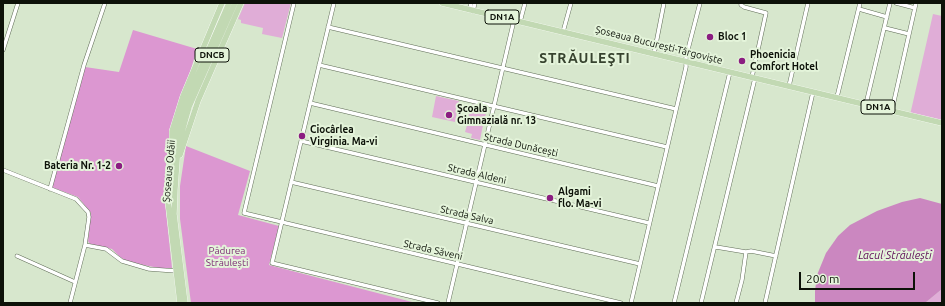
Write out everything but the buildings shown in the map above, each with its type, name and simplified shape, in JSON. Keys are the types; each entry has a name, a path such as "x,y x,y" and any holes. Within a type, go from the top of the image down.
{"main road":[{"path":"172,157 172,131 183,96 222,3"},
{"name":"Șoseaua Odăii","path":"180,303 168,202 168,185 172,157 179,122 186,102 229,3"},
{"name":"Șoseaua Odăii","path":"185,303 174,214 178,146 187,113 235,3"},
{"path":"177,169 184,141 198,101 241,3"},
{"name":"Șoseaua București-Târgoviște","path":"442,3 942,123"}],"street":[{"path":"3,50 18,3"},
{"path":"50,190 84,65 105,3"},
{"name":"Strada Săveni","path":"294,3 244,211 245,214 622,303"},
{"path":"334,3 272,263 438,303"},
{"path":"471,3 471,10"},
{"path":"471,10 475,3"},
{"path":"448,303 503,68 517,21 525,3"},
{"path":"563,32 571,3"},
{"path":"654,54 664,3"},
{"path":"631,303 676,109 686,57 700,3"},
{"path":"702,303 754,77 766,13 765,11 744,7 741,3"},
{"path":"789,86 808,3"},
{"path":"837,97 860,3"},
{"path":"866,104 890,3"},
{"path":"896,3 915,8"},
{"path":"892,110 916,3"},
{"path":"859,9 887,16"},
{"path":"328,27 676,109"},
{"path":"885,28 909,34"},
{"path":"319,65 667,147"},
{"path":"674,303 730,72"},
{"path":"765,303 813,92"},
{"name":"Strada Dunăcești","path":"310,102 658,186"},
{"name":"Strada Aldeni","path":"301,141 649,223"},
{"path":"3,170 78,201 88,212 89,217 85,245 70,303"},
{"name":"Strada Salva","path":"291,182 640,264"},
{"path":"85,245 106,249 122,261 149,269 176,271"},
{"path":"716,247 746,252 751,251 776,256"},
{"path":"736,303 742,280 746,252"},
{"path":"17,256 75,282"}],"shaded area":[{"path":"245,3 291,3 282,38 262,34 263,28 241,23 241,20 238,19"},
{"path":"933,14 942,16 942,123 910,115"},
{"path":"436,96 459,101 455,122 432,117"},
{"path":"472,104 487,108 484,122 468,119"},
{"path":"468,122 483,125 480,140 471,138 472,134 465,132"},
{"path":"942,289 942,303 925,303"}],"green space":[{"path":"133,30 197,49 172,132 166,164 165,203 172,268 159,268 128,262 112,249 90,244 88,241 91,213 78,197 51,187 85,67 119,72"},
{"name":"Pădurea Străulești","path":"186,146 250,171 238,215 279,226 269,265 416,303 191,303 180,219 180,186"}],"water":[{"name":"Lacul Străulești","path":"920,198 942,204 942,289 925,303 815,303 817,275 826,253 838,236 850,225 877,211 902,202"}],"place":[{"name":"Bloc 1","path":"710,37"},
{"name":"Phoenicia Comfort Hotel","path":"742,61"},
{"name":"Școala Gimnazială nr. 13","path":"449,115"},
{"name":"Ciocârlea Virginia. Ma-vi","path":"302,136"},
{"name":"Bateria Nr. 1-2","path":"119,166"},
{"name":"Algami flo. Ma-vi","path":"550,198"}],"district":[{"name":"STRĂULEŞTI","path":"585,58"}]}
